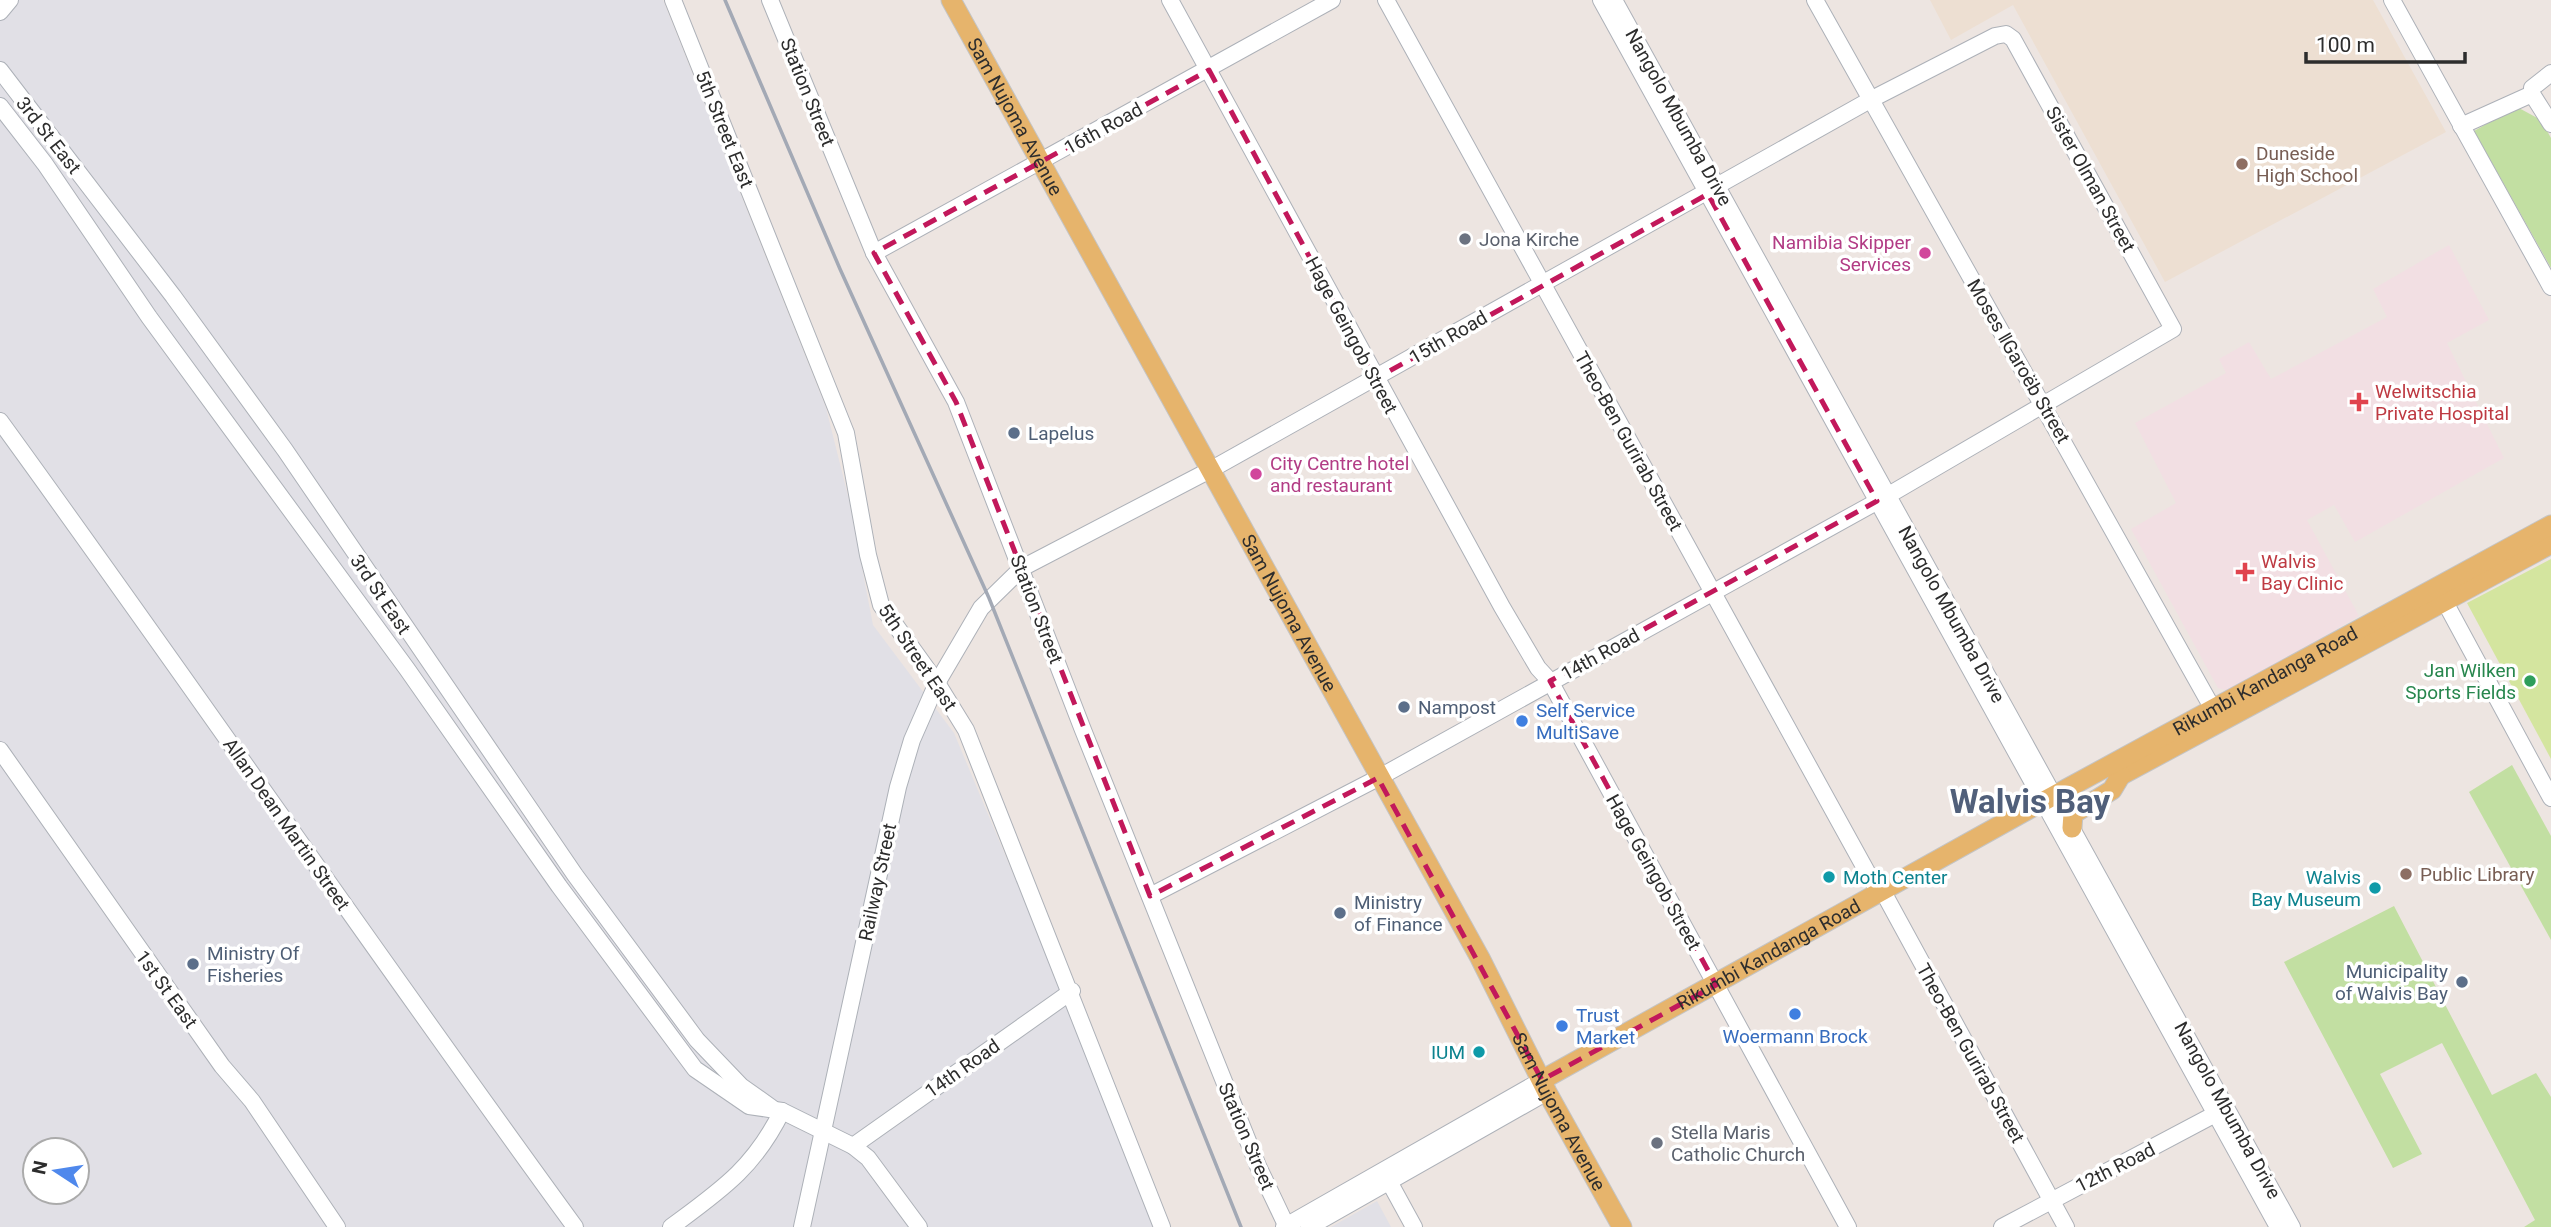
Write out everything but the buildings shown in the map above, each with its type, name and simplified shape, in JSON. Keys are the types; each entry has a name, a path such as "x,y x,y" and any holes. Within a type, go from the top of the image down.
{"main road":[{"name":"Sam Nujoma Avenue","path":"951,0 1039,163 1212,469 1378,778 1480,958 1545,1086 1622,1227"},
{"name":"Rikumbi Kandanga Road","path":"1545,1086 1879,894 2218,716 2440,595 2551,525"},
{"name":"Rikumbi Kandanga Road","path":"2440,595 2551,544"},
{"name":"Rikumbi Kandanga Road","path":"2051,805 2121,775 2218,716"},
{"path":"2072,828 2073,814 2112,790 2121,775"}],"street":[{"path":"0,12 9,0"},
{"name":"5th Street East","path":"673,0 846,433 868,555 881,605 937,683 966,730 1072,991 1163,1227"},
{"name":"Station Street","path":"771,0 874,253 956,402 1258,1166 1286,1226"},
{"name":"Hage Geingob Street","path":"1170,0 1375,379 1538,668 1839,1227"},
{"name":"16th Road","path":"874,253 1332,0"},
{"name":"Theo-Ben Gurirab Street","path":"1385,0 2047,1202 2066,1227"},
{"name":"Nangolo Mbumba Drive","path":"1601,0 1713,191"},
{"name":"Nangolo Mbumba Drive","path":"1614,0 1713,191 2051,805 2222,1111 2292,1227"},
{"name":"Moses ǁGaroëb Street","path":"1815,0 2045,404 2218,716"},
{"path":"2392,0 2550,282"},
{"name":"Sister Olman Street","path":"1870,100 1995,36 2006,34 2013,39 2173,329 2045,404"},
{"name":"3rd St East","path":"0,71 173,296 285,450 575,875 697,1040 741,1086 777,1109 853,1146 868,1158 919,1227"},
{"path":"2550,120 2532,94 2535,82 2551,73"},
{"path":"2461,126 2532,94"},
{"name":"15th Road","path":"1022,568 1212,469 1713,191 1870,100"},
{"name":"3rd St East","path":"0,106 45,164 149,317 407,669 559,886 695,1069 749,1106 777,1109"},
{"name":"14th Road","path":"1150,895 1378,778 1882,499 2045,404"},
{"name":"Allan Dean Martin Street","path":"0,421 188,680 404,992 575,1227"},
{"path":"261,468 285,450"},
{"name":"Railway Street","path":"802,1227 898,787 912,740 937,683 981,608 1022,568"},
{"path":"358,601 376,587"},
{"path":"2440,595 2551,798"},
{"path":"407,669 424,657"},
{"name":"1st St East","path":"0,750 160,979 252,1101 337,1227"},
{"name":"Nangolo Mbumba Drive","path":"2051,805 2072,828 2222,1111 2278,1227"},
{"name":"14th Road","path":"853,1146 1072,991"},
{"name":"Hage Geingob Street","path":"1713,991 1848,1227"},
{"name":"Rikumbi Kandanga Road","path":"1286,1226 1386,1175 1545,1086"},
{"path":"671,1227 722,1190 757,1157 777,1109"},
{"name":"12th Road","path":"2002,1227 2222,1111"},
{"path":"1386,1175 1415,1227"},
{"name":"Rikumbi Kandanga Road","path":"1309,1227 1386,1175"},
{"name":"Theo-Ben Gurirab Street","path":"2047,1202 2056,1227"}],"highlighted area":[{"path":"1209,70 1375,379 1708,194 1877,501 1550,681 1716,985 1542,1080 1378,778 1150,896 956,402 874,253"}],"shaded area":[{"path":"19,0 663,0 826,408 849,500 873,625 954,733 1161,1227 0,1227 0,10"},
{"name":"Duneside High School","path":"1930,0 2373,0 2446,132 2165,282 2013,5 1951,40"},
{"path":"2449,245 2489,320 2447,343 2504,458 2355,542 2334,505 2307,520 2359,616 2230,691 2218,688 2131,529 2176,503 2135,423 2226,373 2219,359 2249,342 2271,379 2387,317 2373,289"},
{"path":"1377,1201 1391,1227 1331,1227"}],"green space":[{"path":"2517,107 2541,120 2551,138 2551,268 2474,131"},
{"name":"Jan Wilken Sports Fields","path":"2551,559 2551,759 2467,603"},
{"path":"2512,765 2551,836 2551,940 2469,792"},
{"path":"2394,906 2492,1095 2536,1073 2551,1097 2551,1227 2524,1227 2535,1220 2442,1043 2380,1074 2422,1154 2393,1168 2284,962"}],"railway":[{"path":"725,0 840,269 989,598 1241,1227"}],"place":[{"name":"Duneside High School","path":"2242,164"},
{"name":"Jona Kirche","path":"1465,239"},
{"name":"Namibia Skipper Services","path":"1925,253"},
{"name":"Welwitschia Private Hospital","path":"2359,402"},
{"name":"Lapelus","path":"1014,433"},
{"name":"City Centre hotel and restaurant","path":"1256,474"},
{"name":"Walvis Bay Clinic","path":"2245,572"},
{"name":"Jan Wilken Sports Fields","path":"2530,681"},
{"name":"Nampost","path":"1404,707"},
{"name":"Self Service MultiSave","path":"1522,721"},
{"name":"Public Library","path":"2406,874"},
{"name":"Moth Center","path":"1829,877"},
{"name":"Walvis Bay Museum","path":"2375,888"},
{"name":"Ministry of Finance","path":"1340,913"},
{"name":"Ministry Of Fisheries","path":"193,964"},
{"name":"Municipality of Walvis Bay","path":"2462,982"},
{"name":"Woermann Brock","path":"1795,1014"},
{"name":"Trust Market","path":"1562,1026"},
{"name":"IUM","path":"1479,1052"},
{"name":"Stella Maris Catholic Church","path":"1657,1143"}],"district":[{"name":"Walvis Bay","path":"2030,801"}]}
